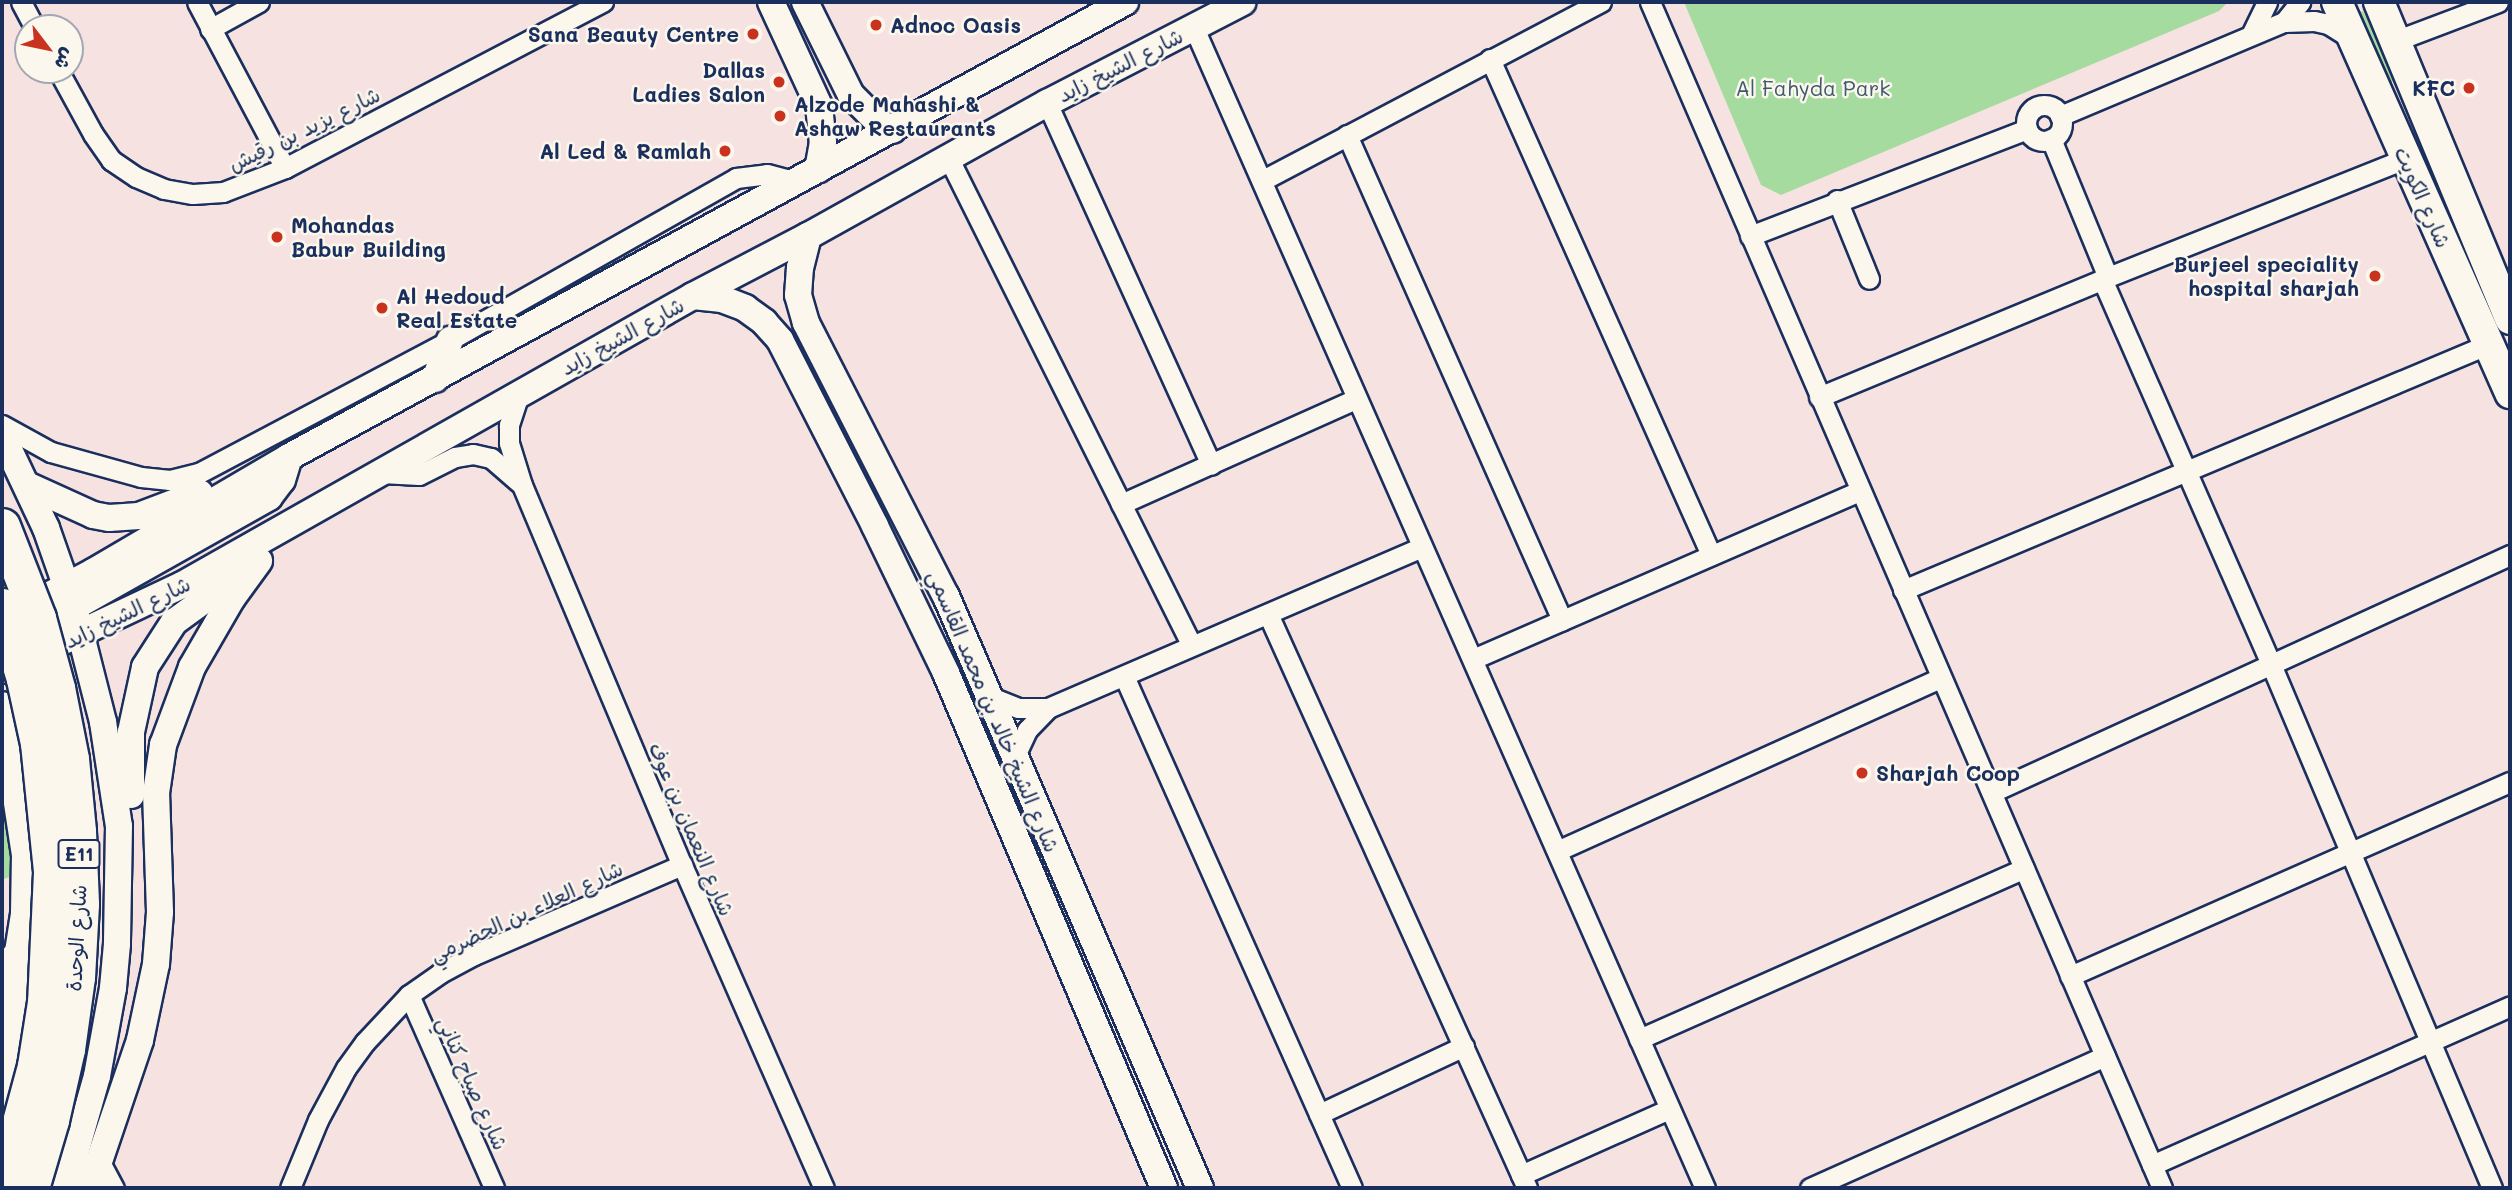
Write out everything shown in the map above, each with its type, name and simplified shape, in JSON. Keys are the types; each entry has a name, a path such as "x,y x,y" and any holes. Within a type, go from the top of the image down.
{"highway":[{"name":"شارع الوحدة","path":"2,526 38,618 57,688 71,759 78,831 81,904 77,977 67,1049 54,1108 31,1188"},
{"name":"شارع الوحدة","path":"2,606 24,679 38,743 51,872 50,937 43,1014 20,1129 2,1188"},
{"path":"2,1091 15,1019 18,958"}],"main road":[{"name":"شارع الكويت","path":"2337,2 2510,393"},
{"name":"شارع الكويت","path":"2379,2 2510,319"}],"street":[{"path":"197,2 285,168"},
{"path":"210,29 260,2"},
{"name":"شارع يزيد بن رقيش","path":"66,84 105,151 136,177 163,189 193,194 223,191 285,168 603,2"},
{"path":"771,2 819,106 823,142 807,176"},
{"path":"805,2 850,95 877,121 893,130"},
{"path":"2,659 29,631 70,597 236,487 1125,2"},
{"name":"شارع الشيخ زايد","path":"2,670 182,585 693,296 808,236 1047,103 1243,2"},
{"path":"1263,180 1601,2"},
{"path":"1650,2 2162,1188"},
{"path":"2251,35 2267,2"},
{"path":"2284,22 2300,2"},
{"path":"2395,41 2498,2"},
{"path":"2060,116 2284,22 2314,21 2329,24 2354,40"},
{"path":"1194,28 1704,1188"},
{"path":"794,51 811,52 824,44"},
{"path":"1490,59 1711,555"},
{"path":"1047,103 1211,464"},
{"path":"2040,106 2052,107 2060,116 2061,127 2051,139 2034,138 2027,129 2027,117 2040,106"},
{"path":"1751,236 1837,200 2027,129"},
{"path":"1348,135 1562,620"},
{"path":"2051,139 2105,278 2186,471 2270,662 2492,1188"},
{"path":"948,158 1192,646"},
{"path":"1819,397 2105,278 2405,159"},
{"path":"2,425 61,456 141,477 184,478 212,467 450,340 736,178 767,174 807,176"},
{"path":"1837,200 1869,279"},
{"name":"شارع الشيخ خالد بن محمد القاسمي","path":"808,236 800,267 798,295 806,323 897,498 991,697 1014,758 1200,1188"},
{"name":"شارع الشيخ خالد بن محمد القاسمي","path":"693,296 723,299 745,308 764,322 780,340 808,393 957,698 1164,1188"},
{"path":"435,379 450,340"},
{"path":"1903,590 2489,344"},
{"name":"شارع النعمان بن عوف","path":"519,394 509,425 509,443 522,485 682,865 824,1188"},
{"path":"1121,504 1356,399"},
{"path":"2,435 27,485 70,597 94,679 111,765 119,826 117,944 106,1032 65,1188"},
{"path":"843,462 850,452 864,454 881,484 897,498"},
{"name":"شارع النعمان بن عوف","path":"381,473 419,475 455,457 473,454 502,465 522,485"},
{"path":"2,620 70,597 269,497 282,480 289,457"},
{"path":"27,485 93,515 110,518 139,516 211,489 236,487"},
{"path":"1473,659 1860,491"},
{"path":"119,878 131,833 130,741 145,667 160,641 179,617 259,561 274,547 293,521"},
{"path":"991,697 1018,708 1048,708 1421,547"},
{"path":"1992,792 2270,662 2510,555"},
{"path":"90,1188 140,1040 156,964 160,912 156,793 163,745 192,667 232,598 259,561"},
{"path":"1268,614 1524,1182 1669,1109"},
{"path":"1124,676 1352,1188"},
{"path":"1557,851 1941,678"},
{"path":"2,705 9,783 26,871 18,958 2,1030"},
{"path":"1014,758 1027,730 1048,708"},
{"path":"2070,975 2510,782"},
{"name":"شارع العلاء بن الحضرمي","path":"290,1188 318,1120 346,1068 379,1026 409,995 440,973 474,955 682,865"},
{"path":"1639,1039 2024,868"},
{"name":"شارع صياح كناني","path":"409,995 488,1184"},
{"path":"2152,1165 2510,1006"},
{"path":"1320,1114 1464,1046"},
{"path":"1810,1188 2105,1056"},
{"path":"100,1162 114,1188"}],"green space":[{"name":"Al Fahyda Park","path":"1684,2 2228,2 2219,11 1781,195 1761,185"},
{"path":"2363,11 2396,80 2386,85 2355,13"},
{"path":"2,803 11,860 9,877 4,879"}],"place":[{"name":"Adnoc Oasis","path":"876,25"},
{"name":"Sana Beauty Centre","path":"753,34"},
{"name":"Dallas Ladies Salon","path":"779,82"},
{"name":"KFC","path":"2469,88"},
{"name":"Alzode Mahashi & Ashaw Restaurants","path":"780,116"},
{"name":"Al Led & Ramlah","path":"725,151"},
{"name":"Mohandas Babur Building","path":"277,237"},
{"name":"Burjeel speciality hospital sharjah","path":"2375,276"},
{"name":"Al Hedoud Real Estate","path":"382,308"},
{"name":"Sharjah Coop","path":"1862,773"}]}
